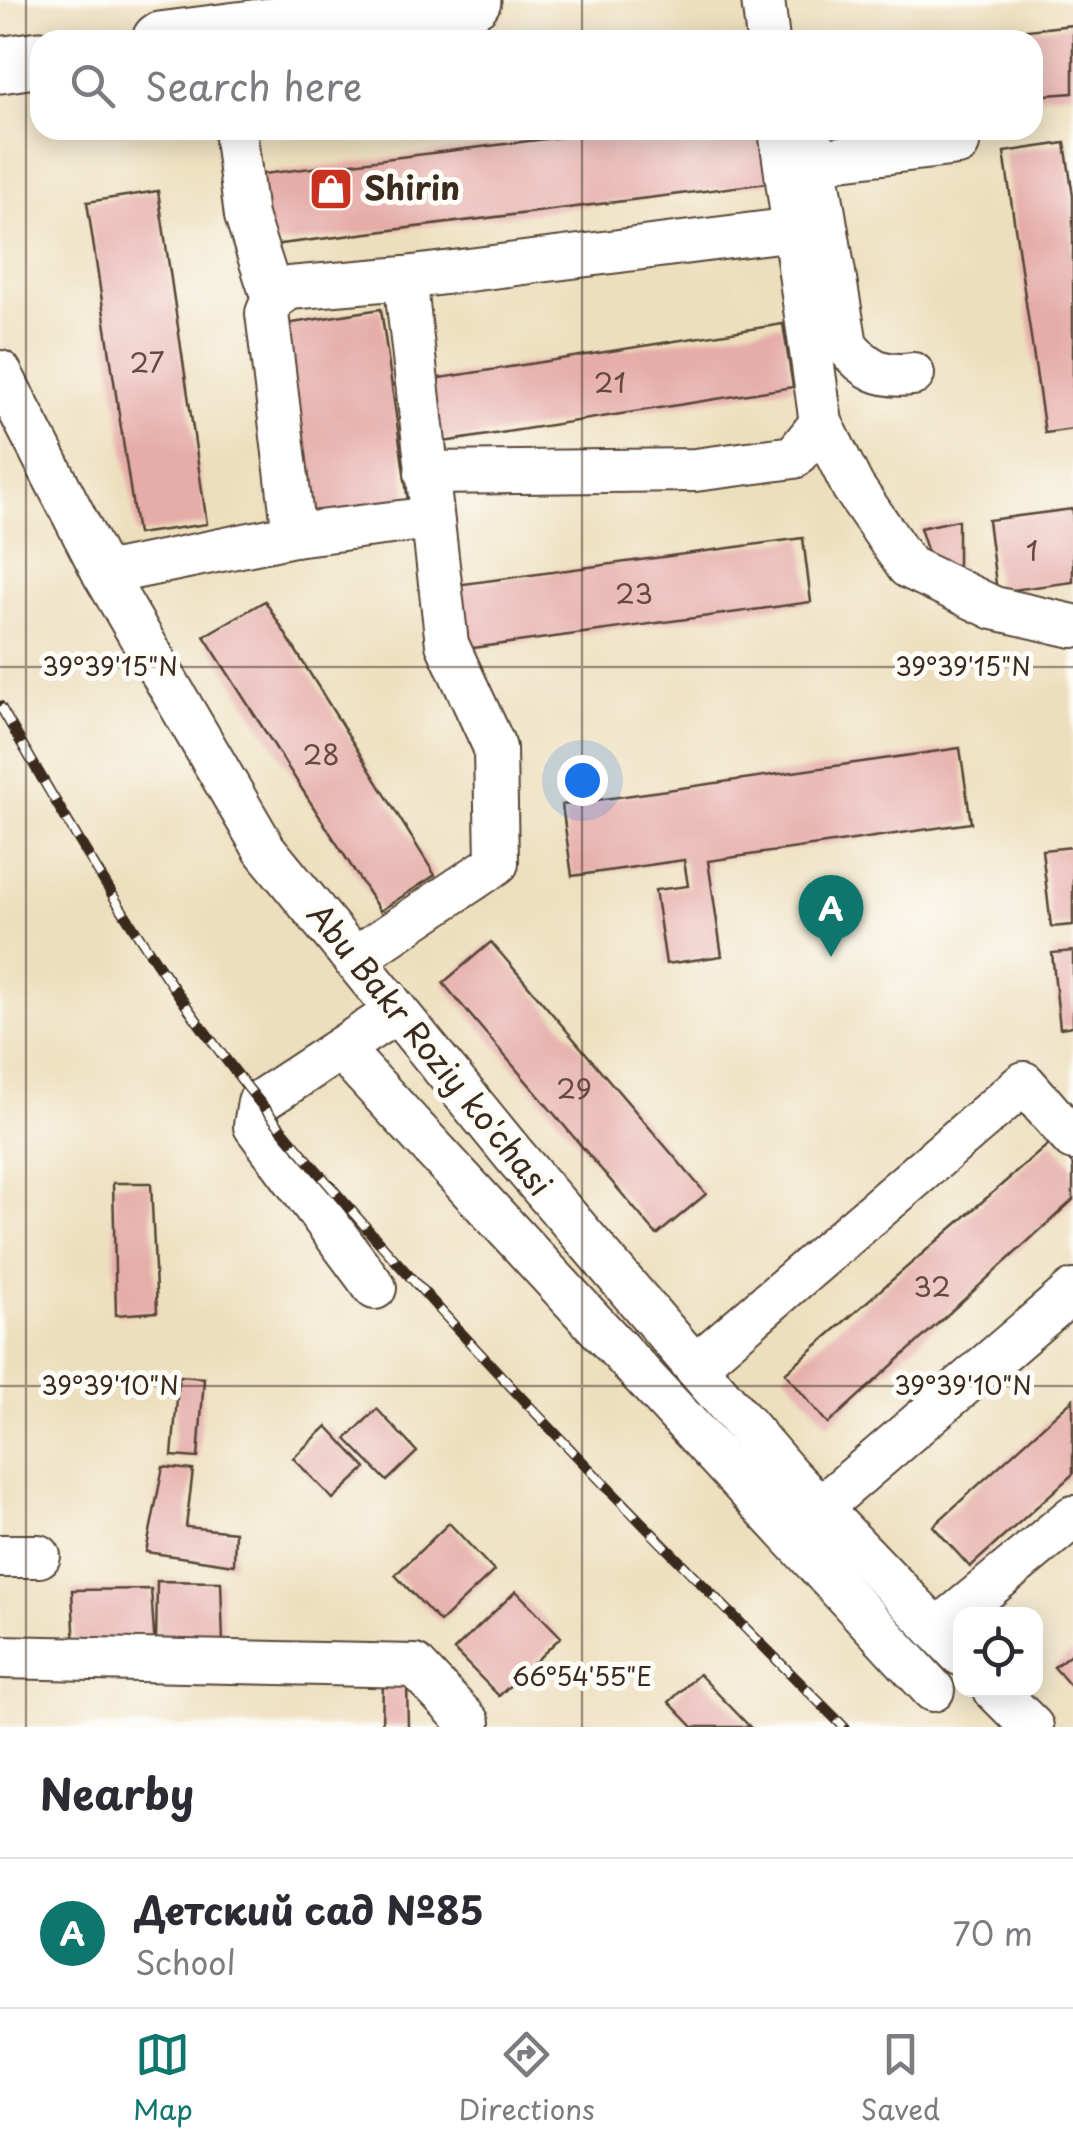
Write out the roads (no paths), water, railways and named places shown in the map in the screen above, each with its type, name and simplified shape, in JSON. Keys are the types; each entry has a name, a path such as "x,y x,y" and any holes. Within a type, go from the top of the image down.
{"main road":[{"path":"258,30 473,0"},
{"path":"0,65 30,60"}],"street":[{"path":"236,140 246,216 274,299"},
{"path":"798,146 958,144"},
{"path":"798,146 794,229 821,423 853,487 908,567 994,608 1073,626"},
{"path":"798,146 846,345 863,366 890,377 912,374"},
{"path":"294,535 267,313 274,299 288,288 406,278 794,229"},
{"path":"354,959 496,863 496,748 448,644 406,278"},
{"name":"Abu Bakr Roziy ko'chasi","path":"0,372 104,574 265,850 694,1366 820,1508 949,1642"},
{"path":"426,473 711,468 794,456 821,423"},
{"path":"104,574 294,535 432,518"},
{"path":"375,1288 255,1126 260,1102 396,1012"},
{"path":"340,1048 933,1690"},
{"path":"694,1366 1024,1083 1073,1140"},
{"path":"820,1508 1073,1291"},
{"path":"949,1642 1073,1517"},
{"path":"0,1657 415,1666 469,1723"},
{"path":"1002,1697 1032,1727"}],"railway":[{"path":"0,706 155,960 261,1104 472,1344 844,1727"}],"place":[{"name":"Shirin","path":"331,189"},
{"name":"Детский сад №85","path":"831,957"}]}
